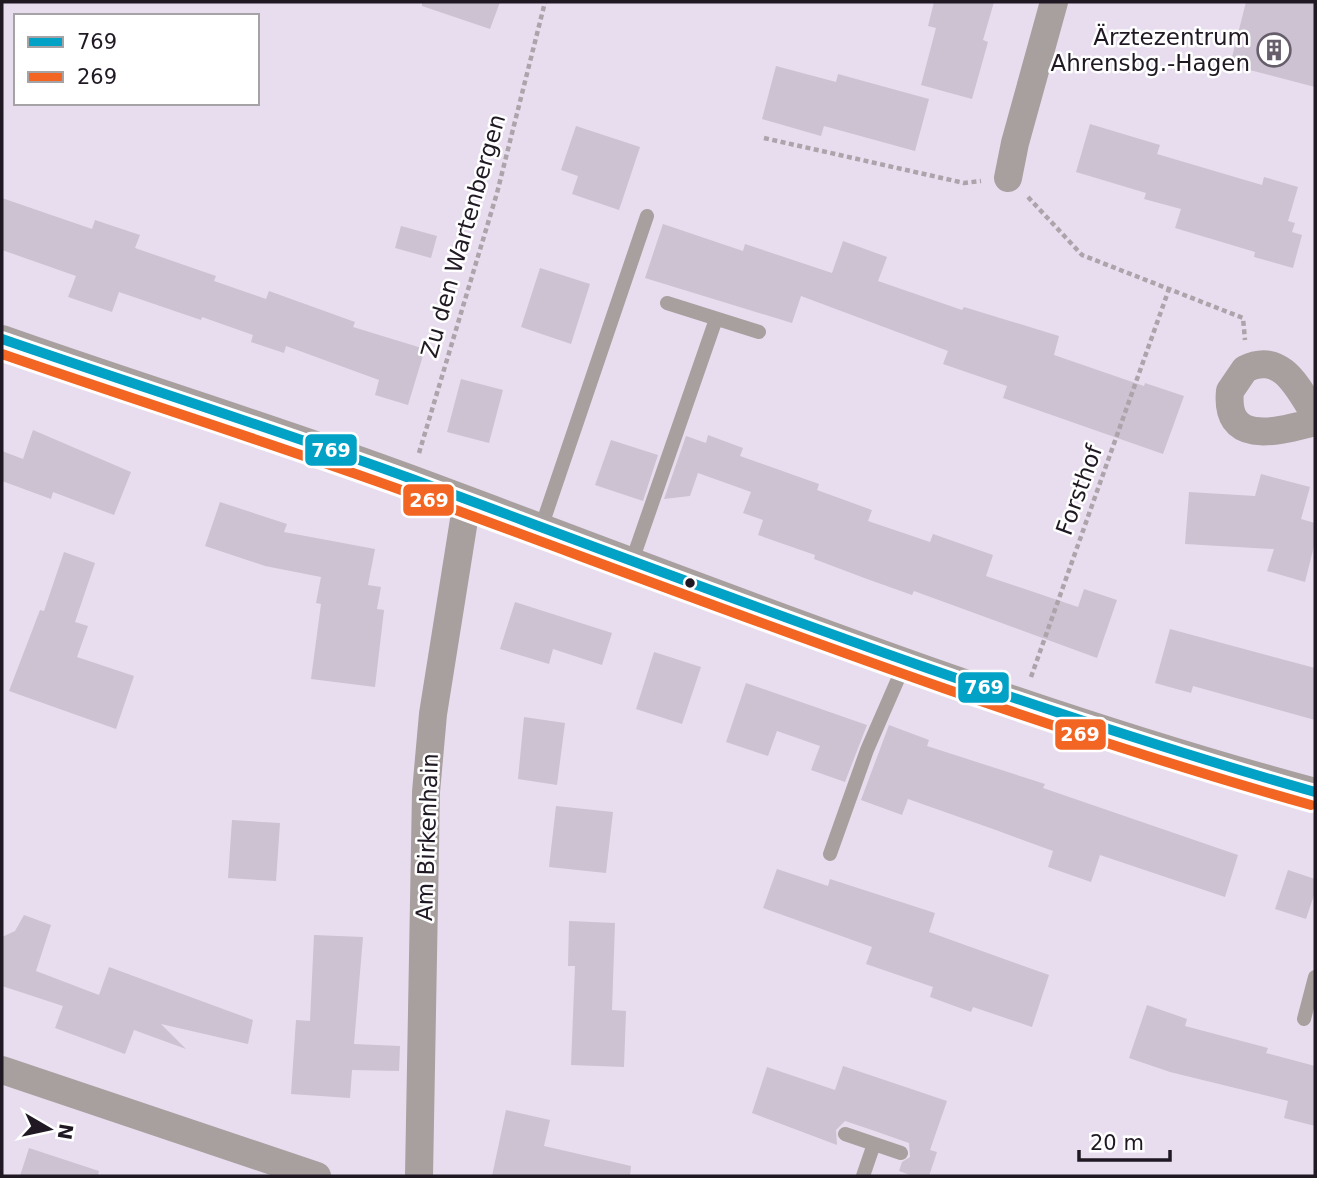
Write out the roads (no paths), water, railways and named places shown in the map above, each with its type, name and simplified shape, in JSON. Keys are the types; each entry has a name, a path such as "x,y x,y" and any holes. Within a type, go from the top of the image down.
{"street":[{"path":"1008,178 1014,143 1054,2"},
{"path":"2,339 412,479 1022,704 1192,758 1315,792"},
{"path":"1315,415 1288,373 1279,367 1262,364 1245,369 1230,390 1230,407 1238,423 1254,432 1266,433 1315,422"},
{"name":"Am Birkenhain","path":"419,1176 426,792 433,714 467,501"},
{"path":"2,1070 317,1176"}],"lane":[{"path":"541,528 646,216"},
{"path":"667,303 759,332"},
{"path":"632,561 716,319"},
{"path":"830,854 867,750 905,663"},
{"path":"1304,1019 1315,977"},
{"path":"845,1134 901,1153"},
{"path":"863,1176 874,1144"}],"place":[{"name":"Ärztezentrum Ahrensbg.-Hagen","path":"1274,50"}]}
